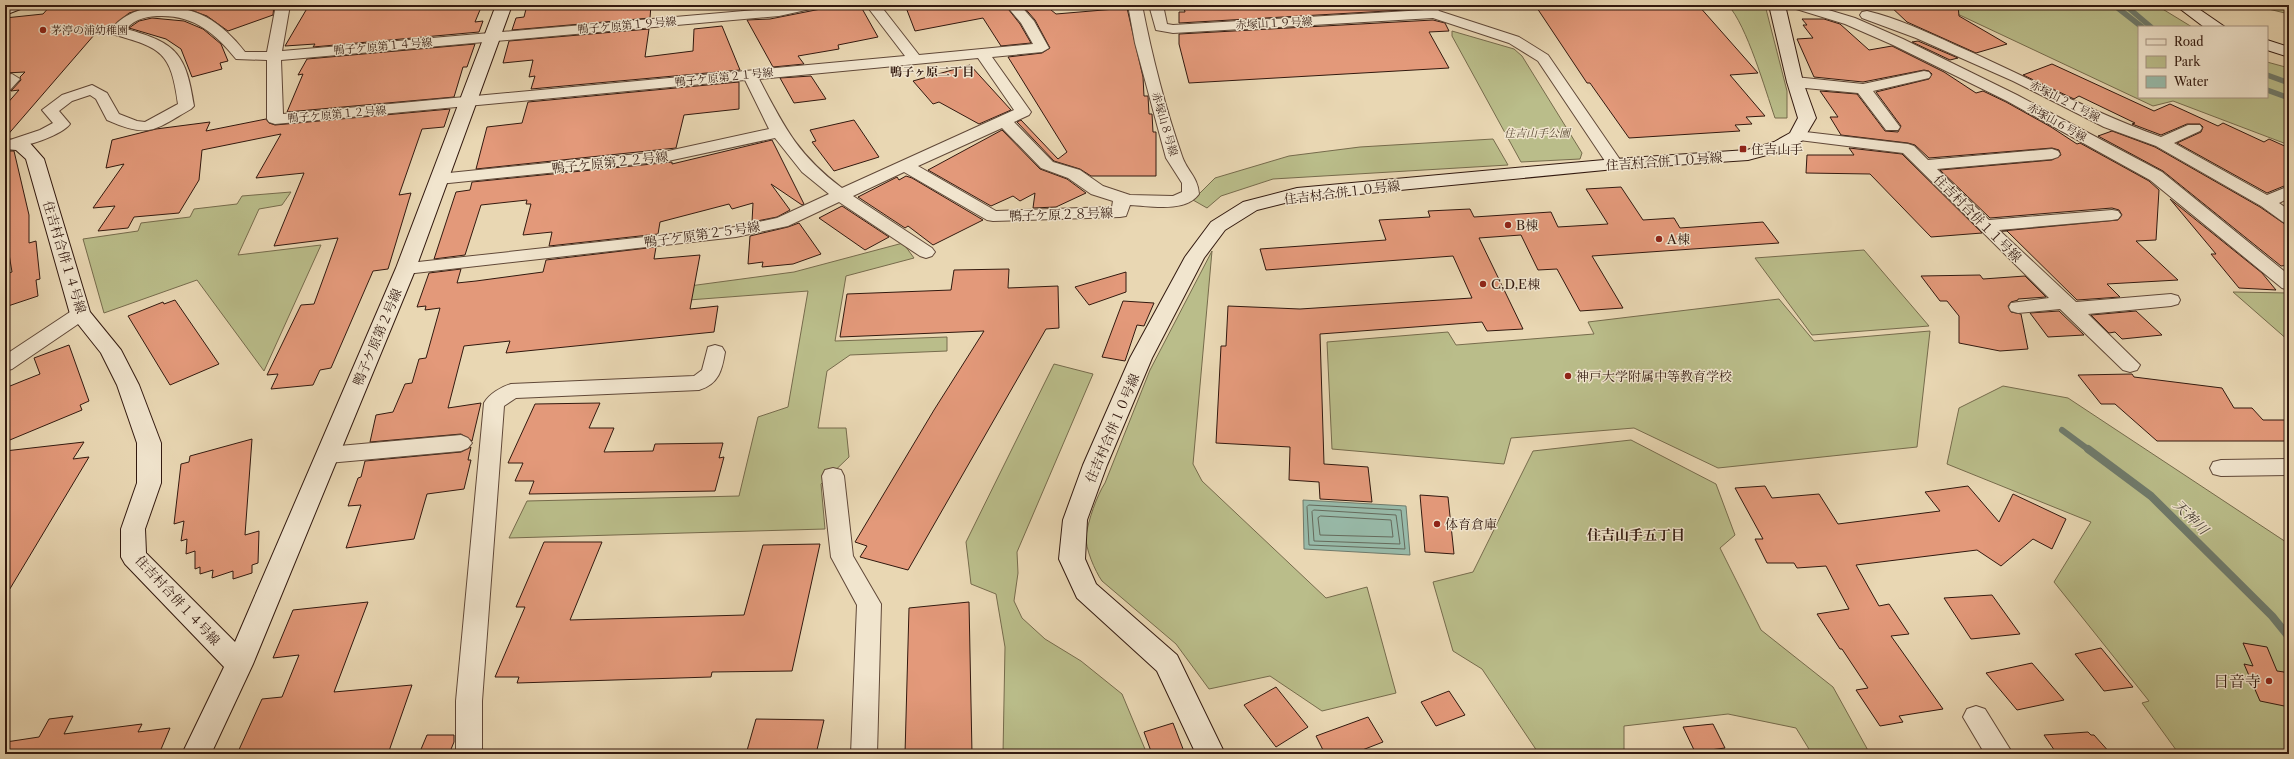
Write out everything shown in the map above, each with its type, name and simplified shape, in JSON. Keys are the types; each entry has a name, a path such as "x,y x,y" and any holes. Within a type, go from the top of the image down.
{"street":[{"path":"5,10 18,5"},
{"name":"鴨子ケ原第１２号線","path":"283,5 274,56 275,120 466,103"},
{"name":"鴨子ケ原第２号線","path":"239,664 406,268 466,103 504,5"},
{"name":"鴨子ケ原第１９号線","path":"492,36 779,12 810,5"},
{"path":"873,5 915,60"},
{"name":"鴨子ケ原第２１号線","path":"466,103 1042,48 1027,21 1013,5"},
{"name":"赤塚山８号線","path":"1122,198 1129,200 1176,201 1191,194 1190,183 1174,158 1142,43 1135,5"},
{"name":"赤塚山１９号線","path":"1156,5 1161,27 1173,29 1431,9 1514,40 1543,58 1615,164"},
{"path":"1777,5 1795,82 1807,118 1797,136"},
{"name":"赤塚山６号線","path":"1798,5 1850,21 1898,42 2012,98 2156,176 2289,284"},
{"name":"赤塚山２１号線","path":"1830,5 1872,16 1921,35 2018,78 2110,124 2162,143 2267,202 2289,218"},
{"path":"2183,5 2206,22 2215,26"},
{"name":"鴨子ケ原第１４号線","path":"11,144 46,133 62,124 50,110 67,98 92,90 102,96 113,117 134,126 148,127 186,106 178,66 173,57 146,39 118,32 122,25 133,16 150,12 173,12 200,19 213,28 241,56 274,56 492,36"},
{"path":"2268,45 2289,52"},
{"name":"鴨子ケ原第２５号線","path":"406,268 736,232 782,222 842,196 1023,112 982,54"},
{"path":"750,75 779,132 803,162 842,196 926,252"},
{"path":"1795,82 1863,88 1924,75"},
{"path":"5,80 12,79 5,87"},
{"path":"1863,88 1892,127"},
{"name":"鴨子ケ原２８号線","path":"905,166 993,216 1120,212 1122,198 1097,190 1074,174 1047,165 1004,121"},
{"path":"2162,143 2194,128"},
{"name":"鴨子ケ原第２２号線","path":"439,179 668,156 779,132"},
{"name":"住吉村合併１０号線","path":"1211,754 1167,663 1086,591 1072,559 1075,520 1095,465 1141,358 1195,257 1218,226 1250,206 1297,194 1615,164 1748,155 1780,146 1797,136"},
{"name":"住吉村合併１１号線","path":"1797,136 1908,149 1985,226 2130,365"},
{"name":"住吉村合併１４号線","path":"11,144 26,146 35,159 80,314 110,350 128,386 149,444 149,483 133,529 134,558 239,664"},
{"path":"1924,165 2052,154"},
{"path":"2267,202 2289,191"},
{"path":"1985,226 2112,215"},
{"path":"2018,307 2068,306 2171,300"},
{"path":"5,364 80,314"},
{"path":"469,754 468,701 494,403 511,392 699,383 711,373 715,352"},
{"path":"328,454 461,444"},
{"path":"2221,468 2289,467"},
{"path":"833,476 842,557 869,604 864,754"},
{"path":"196,754 239,664"},
{"path":"1976,717 2000,754"}],"green space":[{"path":"1728,5 1765,5 1787,91 1787,118 1775,118 1749,42 1742,27"},
{"path":"1961,5 2156,5 2190,26 2138,26 2138,98 2268,98 2268,62 2289,68 2289,145 2173,101 2153,106 1949,10"},
{"path":"2252,5 2289,5 2289,14"},
{"name":"住吉山手公園","path":"1452,31 1514,49 1522,56 1582,153 1580,159 1521,162 1452,36"},
{"path":"1493,139 1508,165 1273,179 1221,196 1207,208 1193,200 1215,178 1289,156 1360,147"},
{"path":"291,192 282,205 259,209 238,255 321,245 264,371 197,280 104,313 83,239 138,231 141,223 190,217 194,209 237,204 242,196"},
{"path":"903,243 914,258 846,276 835,341 947,337 947,351 850,355 827,371 818,428 846,428 849,457 821,484 825,529 509,538 527,501 739,496 758,417 788,407 808,291 662,302 667,289 794,272"},
{"path":"1864,250 1929,326 1812,335 1755,258"},
{"path":"1212,251 1193,464 1202,481 1326,598 1367,587 1396,693 1322,711 1270,676 1209,689 1176,644 1102,581 1096,571 1086,541 1093,508 1105,483 1150,370"},
{"path":"2233,292 2289,293 2289,341"},
{"path":"1779,299 1814,341 1930,331 1917,447 1718,468 1634,428 1511,438 1504,464 1332,449 1327,342 1448,332 1456,345 1594,334 1588,322"},
{"path":"1054,364 1093,374 1017,552 1018,573 1014,601 1022,618 1045,639 1081,661 1122,694 1147,754 1003,754 1005,647 996,594 971,584 966,542"},
{"path":"2003,386 2068,398 2289,544 2289,754 2179,754 2142,703 2149,701 2054,582 2091,522 1947,464 1959,408"},
{"path":"1631,440 1716,484 1735,535 1720,548 1761,630 1833,687 1870,754 1812,754 1796,728 1728,714 1624,726 1624,754 1539,754 1482,669 1453,651 1433,582 1473,572 1533,451"}],"water":[{"path":"1303,500 1406,506 1410,555 1304,549"}],"building":[{"path":"51,5 274,5 273,15 228,31 207,16 182,7 154,6 129,13 110,29 101,27 5,138 5,106 19,90 11,91 21,80 20,77 25,72 5,73 5,18 43,14"},
{"path":"309,5 482,5 475,22 483,21 479,32 313,47 315,44 285,46"},
{"path":"527,5 651,5 650,18 512,30 516,18 524,17"},
{"path":"738,5 774,5 773,7 741,10"},
{"path":"841,5 860,5 878,37 838,45 839,49 798,56 804,64 773,67 747,20 770,19"},
{"path":"905,5 1005,5 1020,24 1031,43 1001,46 983,18 915,31"},
{"path":"1022,5 1045,5 1056,14 1127,8 1143,77 1144,96 1148,96 1149,114 1152,114 1153,132 1156,132 1156,176 1091,176 1080,169 1054,161 1017,122 1021,120 1058,159 1067,152 1008,57 1042,53 1050,48 1035,20"},
{"path":"1225,5 1420,5 1422,9 1179,23 1179,12 1185,12 1184,8"},
{"path":"1535,5 1698,5 1758,73 1730,75 1765,116 1746,117 1752,124 1735,125 1740,131 1629,138 1590,83 1587,83"},
{"path":"1889,5 1958,5 1959,16 2007,44 1976,53 1907,22"},
{"path":"152,18 184,21 203,29 221,44 228,61 220,63 222,69 192,77 181,49 166,39 129,28 139,21"},
{"path":"1802,19 1824,19 1840,24 1869,50 1892,46 1944,72 1976,93 1983,91 2006,102 2051,127 2077,144 2080,143 2149,181 2159,190 2156,240 2136,241 2178,280 2107,284 2120,297 2077,300 2007,231 2002,231 2118,220 2122,215 2119,210 2112,208 1990,218 1940,170 2052,160 2061,155 2059,150 2052,148 1929,158 1915,145 1908,143 1841,135 1830,117 1838,117 1820,91 1857,94 1885,131 1898,132 1901,126 1876,92 1929,79 1932,74 1929,71 1924,70 1863,82 1814,77 1797,39 1813,38 1803,25 1807,25"},
{"path":"1433,20 1445,23 1449,31 1429,32 1449,68 1189,83 1179,44 1179,34"},
{"path":"722,26 740,70 531,89 535,76 529,77 533,60 503,63 509,41 649,29 645,57 693,51 694,29"},
{"path":"1918,41 1958,58 1950,60 1912,42"},
{"path":"475,44 467,67 463,67 454,97 287,112 303,74 298,75 307,59"},
{"path":"2052,64 2154,111 2170,104 2218,126 2223,123 2264,142 2269,139 2289,148 2289,184 2267,193 2177,143 2201,132 2203,127 2200,124 2187,124 2161,135 2132,124 2135,123 2079,96 2074,99 2023,75"},
{"path":"970,65 1011,110 979,124 939,102 933,104 913,81"},
{"path":"811,76 826,99 794,103 780,78"},
{"path":"739,82 739,109 684,115 676,148 476,169 487,127 522,123 528,102"},
{"path":"450,109 444,127 422,129 399,195 411,193 388,269 373,271 331,368 320,370 313,385 271,389 278,374 267,375 301,305 314,304 338,238 274,246 304,173 256,178 281,134 202,150 199,180 179,213 134,217 128,228 98,231 115,206 93,208 124,164 106,168 112,140 156,129 210,122 206,131 266,119 269,123 275,125"},
{"path":"854,120 879,157 834,171 812,142 816,141 810,130"},
{"path":"1002,130 1040,169 1067,179 1086,193 1056,207 1033,208 1035,193 1020,201 1013,196 991,206 928,170"},
{"path":"2112,131 2155,147 2260,207 2289,227 2289,265 2281,266 2163,171 2098,136"},
{"path":"772,140 804,204 802,205 771,184 790,210 777,217 752,222 753,203 732,209 729,204 660,222 658,234 549,246 552,232 523,235 531,204 526,204 527,200 481,205 465,255 434,259 456,192 470,190 472,182 672,162 672,164"},
{"path":"1849,148 1902,154 1982,233 1931,237 1870,174 1806,173 1807,155 1854,155"},
{"path":"5,151 14,151 29,215 29,243 36,241 40,279 36,280 38,296 5,307 5,274 12,272 5,230"},
{"path":"906,176 912,178 983,220 933,245 908,226 905,228 858,197 897,177 899,180"},
{"path":"1621,187 1643,220 1674,218 1680,228 1763,222 1779,243 1592,256 1623,308 1580,311 1557,269 1538,270 1521,235 1479,238 1523,329 1487,331 1482,322 1320,334 1324,464 1368,467 1372,502 1320,499 1319,482 1289,480 1290,447 1216,443 1221,346 1226,346 1228,306 1300,309 1472,298 1453,256 1266,270 1260,249 1386,240 1379,220 1430,217 1428,211 1470,209 1474,217 1551,212 1558,227 1608,224 1586,189"},
{"path":"2170,199 2262,273 2276,290 2239,288 2211,254 2216,254"},
{"path":"842,206 889,237 865,250 819,218"},
{"path":"799,223 821,254 793,264 762,267 763,262 748,264 750,236"},
{"path":"656,247 654,259 700,255 690,309 718,306 714,332 506,353 510,341 464,346 448,408 481,403 472,441 461,434 370,442 376,415 393,412 405,384 412,383 419,359 426,358 440,308 425,310 426,306 417,307 429,273 461,269 457,283 476,281 543,272 546,260"},
{"path":"1009,269 1008,288 1058,286 1059,328 1046,329 908,570 860,557 867,546 855,542 934,410 984,331 840,337 847,294 951,290 954,270"},
{"path":"1126,272 1126,292 1089,305 1075,287"},
{"path":"1980,275 1983,279 2025,276 2046,297 2018,299 2011,302 2008,306 2011,312 2021,314 2028,349 2000,351 1959,343 1959,316 1947,301 1940,301 1921,276"},
{"path":"175,300 219,364 170,385 128,316 163,302 164,304"},
{"path":"1123,301 1154,303 1144,326 1137,325 1125,361 1102,357"},
{"path":"2059,311 2084,335 2048,337 2030,313"},
{"path":"2136,311 2162,335 2122,339 2115,332 2109,333 2091,315"},
{"path":"69,345 89,401 80,405 82,410 5,442 5,388 40,374 34,358"},
{"path":"2132,374 2134,377 2222,388 2234,408 2252,408 2263,420 2289,420 2289,441 2157,441 2115,404 2101,404 2078,375"},
{"path":"600,403 589,428 614,428 604,452 653,451 655,444 723,443 719,458 724,457 715,491 529,494 534,481 515,481 523,463 508,463 535,404"},
{"path":"252,439 245,535 259,531 258,563 252,565 252,573 233,579 233,571 212,578 213,570 200,574 200,567 195,569 195,551 186,554 187,539 181,541 184,521 174,524 181,464 189,462 190,456"},
{"path":"84,442 73,459 89,457 5,597 5,451"},
{"path":"471,447 468,460 471,460 464,489 427,494 414,539 346,548 361,505 348,506 358,478 361,477 365,461 461,452"},
{"path":"1765,486 1772,498 1819,494 1838,524 1940,511 1925,492 1968,486 1999,522 2013,494 2066,519 2052,549 2033,539 2001,566 1977,550 1856,565 1879,606 1889,604 1909,634 1891,636 1943,709 1899,716 1903,722 1880,726 1856,690 1868,688 1817,614 1849,609 1826,566 1797,568 1794,563 1767,563 1755,539 1763,539 1735,488"},
{"name":"体育倉庫","path":"1420,495 1448,497 1454,554 1425,552"},
{"path":"544,542 602,542 570,620 744,615 763,545 820,544 792,671 712,672 711,677 517,683 519,677 495,677 525,607 516,607"},
{"path":"1992,595 2020,634 1971,639 1944,598"},
{"path":"368,602 334,692 412,685 389,751 358,754 237,754 262,699 282,697 299,655 273,658 293,610"},
{"path":"969,602 972,754 905,754 909,608"},
{"path":"2243,643 2267,647 2277,671 2284,672 2289,682 2289,707 2260,701 2244,664 2253,666"},
{"path":"2101,648 2133,687 2104,691 2075,654"},
{"path":"2032,663 2064,700 2017,710 1986,673"},
{"path":"1276,687 1308,727 1276,747 1244,705"},
{"path":"1449,691 1465,715 1436,726 1421,702"},
{"path":"73,716 64,734 142,724 138,732 170,728 159,754 6,754 6,742 39,737 49,719"},
{"path":"1368,717 1383,742 1352,754 1325,754 1316,736"},
{"path":"756,719 824,720 816,754 746,754"},
{"path":"1173,723 1185,754 1152,754 1144,732"},
{"path":"1713,724 1725,748 1695,752 1683,727"},
{"path":"2088,732 2091,735 2094,735 2111,754 2057,754 2044,735"},
{"path":"427,735 454,735 454,742 449,754 419,754"}],"waterway":[{"path":"2114,5 2141,26"},
{"path":"2125,5 2150,26"},
{"path":"2268,75 2289,83"},
{"path":"2268,90 2289,98"},
{"name":"天神川","path":"2062,430 2089,450"},
{"name":"天神川","path":"2088,449 2151,496 2272,616 2289,637"}],"place":[{"name":"茅渟の浦幼稚園","path":"43,30"},
{"name":"住吉山手","path":"1743,149"},
{"name":"B棟","path":"1508,225"},
{"name":"A棟","path":"1659,239"},
{"name":"C,D,E棟","path":"1483,284"},
{"name":"神戸大学附属中等教育学校","path":"1568,376"},
{"name":"体育倉庫","path":"1437,524"},
{"name":"日音寺","path":"2269,681"}],"district":[{"name":"鴨子ヶ原二丁目","path":"932,71"},
{"name":"住吉山手五丁目","path":"1636,535"}]}
